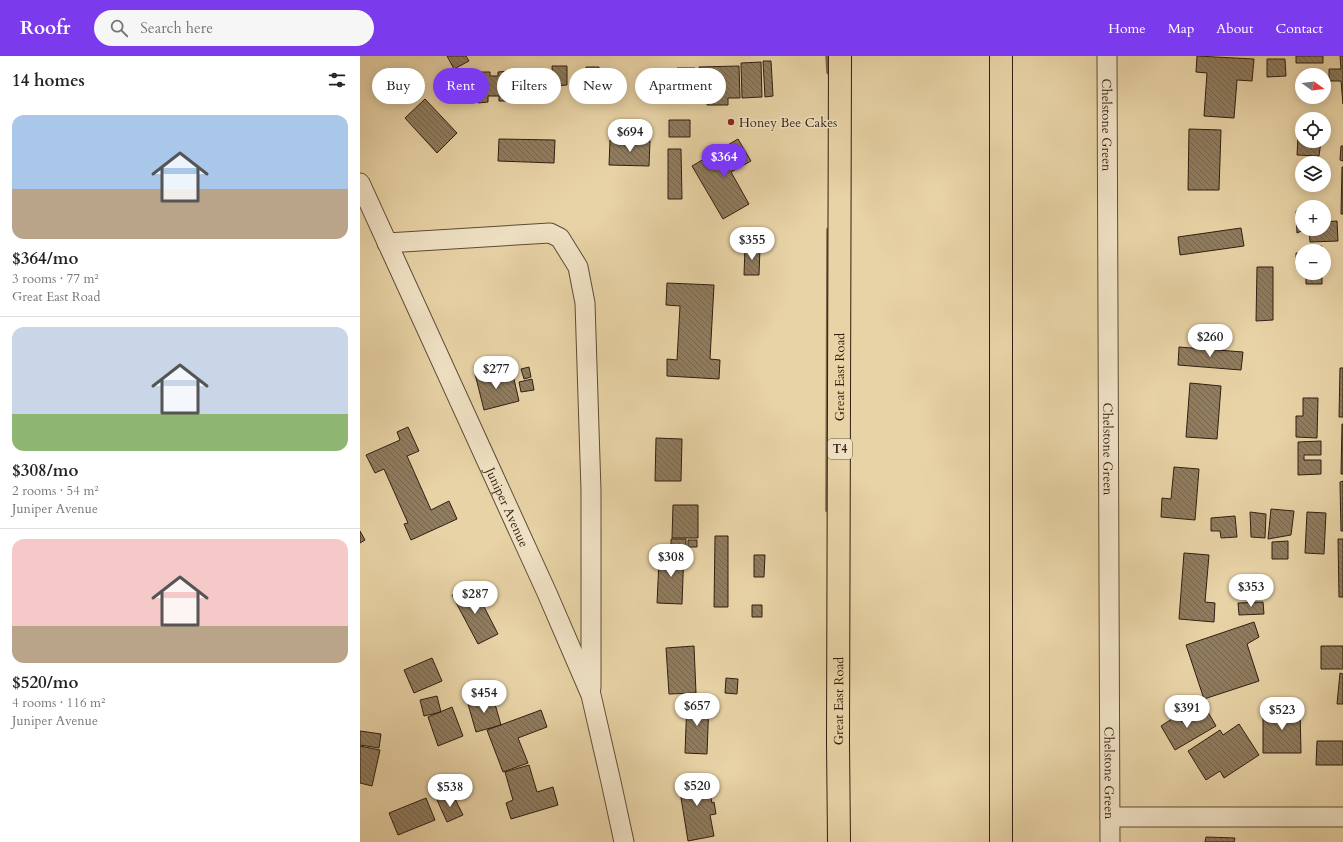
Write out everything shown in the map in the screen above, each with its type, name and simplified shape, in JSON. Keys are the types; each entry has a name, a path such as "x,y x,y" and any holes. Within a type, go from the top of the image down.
{"main road":[{"name":"Great East Road","path":"839,842 840,56"},
{"path":"1001,56 1001,842"}],"street":[{"name":"Chelstone Green","path":"1107,56 1110,842"},
{"name":"Juniper Avenue","path":"360,183 591,695 624,842"},
{"path":"387,243 550,233 560,238 578,267 585,303 591,483 591,695"},
{"path":"1110,817 1343,817"}],"building":[{"path":"447,56 466,56 469,61 453,68"},
{"path":"1197,56 1254,59 1252,81 1237,80 1234,118 1204,116 1207,73 1196,72"},
{"path":"1296,56 1323,56 1323,63 1296,63"},
{"path":"1340,56 1343,56 1343,104 1341,81 1331,81 1331,69 1341,69"},
{"path":"1267,59 1285,59 1286,76 1267,77"},
{"path":"763,61 771,61 773,96 765,97"},
{"path":"761,62 762,97 742,98 741,63"},
{"path":"552,66 567,66 567,85 561,85 561,68 552,68"},
{"path":"739,66 740,98 728,98 728,105 707,105 726,104 726,68 699,67"},
{"path":"586,67 599,67 599,68"},
{"path":"489,72 490,76 497,76 497,96 489,96"},
{"path":"425,99 457,133 437,153 405,118 420,104 425,104"},
{"path":"669,120 690,120 690,137 669,137"},
{"path":"1189,129 1221,130 1219,190 1188,190"},
{"path":"499,139 555,140 554,163 498,161"},
{"path":"738,139 751,161 731,172 749,204 723,219 692,166"},
{"path":"610,140 650,141 649,166 609,165"},
{"path":"1341,146 1343,146 1343,161 1340,160"},
{"path":"1297,148 1320,148 1319,156 1297,155"},
{"path":"668,149 681,149 682,199 668,199"},
{"path":"1342,167 1343,214 1341,214"},
{"path":"1331,221 1337,221 1338,241 1310,242 1310,236 1331,236"},
{"path":"1241,228 1244,246 1180,255 1178,237"},
{"path":"765,236 766,246 755,246 755,237"},
{"path":"745,247 760,248 759,275 744,275"},
{"path":"1257,267 1273,267 1273,320 1256,321"},
{"path":"1306,280 1322,280 1322,284 1306,284"},
{"path":"667,283 714,285 710,359 720,360 719,379 667,376 667,359 677,360 680,306 666,305"},
{"path":"1179,347 1243,352 1241,370 1178,365"},
{"path":"511,365 513,373 498,376 497,368"},
{"path":"529,367 531,377 524,379 521,369"},
{"path":"1340,368 1343,368 1343,417 1339,417"},
{"path":"489,370 492,380 513,375 519,401 484,410 475,374"},
{"path":"532,379 534,390 521,392 519,382"},
{"path":"1190,383 1221,386 1217,439 1186,437"},
{"path":"1303,398 1318,398 1317,438 1296,437 1296,416 1303,416"},
{"path":"1342,424 1343,474 1341,474"},
{"path":"408,427 419,451 407,456 431,510 449,501 457,519 411,540 404,524 408,523 384,469 375,473 366,455 400,440 397,432"},
{"path":"656,438 682,439 681,481 655,481"},
{"path":"1321,441 1321,455 1304,455 1304,460 1321,460 1321,474 1298,475 1298,442"},
{"path":"1174,467 1199,469 1195,520 1161,517 1162,498 1171,499"},
{"path":"1343,481 1343,531 1341,531 1340,482"},
{"path":"673,505 698,505 698,538 672,538"},
{"path":"1271,509 1294,511 1291,535 1268,539"},
{"path":"1250,512 1266,514 1265,538 1251,537"},
{"path":"1307,512 1326,513 1324,554 1305,553"},
{"path":"1235,516 1237,537 1221,538 1220,531 1211,531 1211,518"},
{"path":"360,531 365,540 360,543"},
{"path":"715,536 728,536 728,607 714,607"},
{"path":"671,539 686,539 686,548 671,548"},
{"path":"1338,539 1343,539 1343,597 1339,597"},
{"path":"688,540 697,540 697,547 688,547"},
{"path":"1288,541 1288,559 1272,559 1272,542"},
{"path":"666,549 684,550 682,604 657,603 659,561 666,561"},
{"path":"1184,553 1209,555 1205,602 1215,603 1214,622 1179,619"},
{"path":"754,555 765,555 764,577 754,577"},
{"path":"469,586 477,601 480,599 498,634 478,644 452,595"},
{"path":"1263,602 1264,614 1239,615 1238,603"},
{"path":"752,605 762,605 762,617 752,617"},
{"path":"1254,622 1259,637 1247,644 1259,681 1204,699 1186,645"},
{"path":"694,646 696,693 669,694 666,648"},
{"path":"1321,646 1343,646 1343,669 1321,669"},
{"path":"432,658 442,681 414,693 404,670"},
{"path":"1340,673 1343,674 1343,704 1337,704"},
{"path":"726,678 738,679 737,694 725,693"},
{"path":"437,696 441,712 424,716 420,700"},
{"path":"493,697 501,725 476,732 468,704"},
{"path":"687,700 709,701 707,754 685,753"},
{"path":"452,707 463,736 438,746 428,717"},
{"path":"1300,708 1301,753 1263,753 1263,710"},
{"path":"541,710 547,727 518,738 528,763 503,772 487,730"},
{"path":"1208,712 1216,726 1175,750 1161,726 1178,715 1182,722 1197,713 1201,717"},
{"path":"1239,724 1259,755 1224,778 1220,771 1206,780 1188,751 1220,730 1223,735"},
{"path":"360,731 381,734 379,748 360,745"},
{"path":"1317,741 1343,741 1343,765 1316,765"},
{"path":"360,746 380,750 372,786 360,783"},
{"path":"529,765 537,792 553,787 558,805 511,819 506,803 513,800 505,772"},
{"path":"705,774 706,785 711,784 712,792 710,793 712,803 714,802 716,814 710,815 714,836 688,841 678,779"},
{"path":"452,793 463,815 447,822 437,800"},
{"path":"426,798 435,820 398,835 389,813"},
{"path":"1206,837 1235,838 1234,842 1205,842"}],"waterway":[{"path":"828,56 829,72"},
{"path":"828,510 829,230"}],"place":[{"name":"Honey Bee Cakes","path":"731,122"}]}
